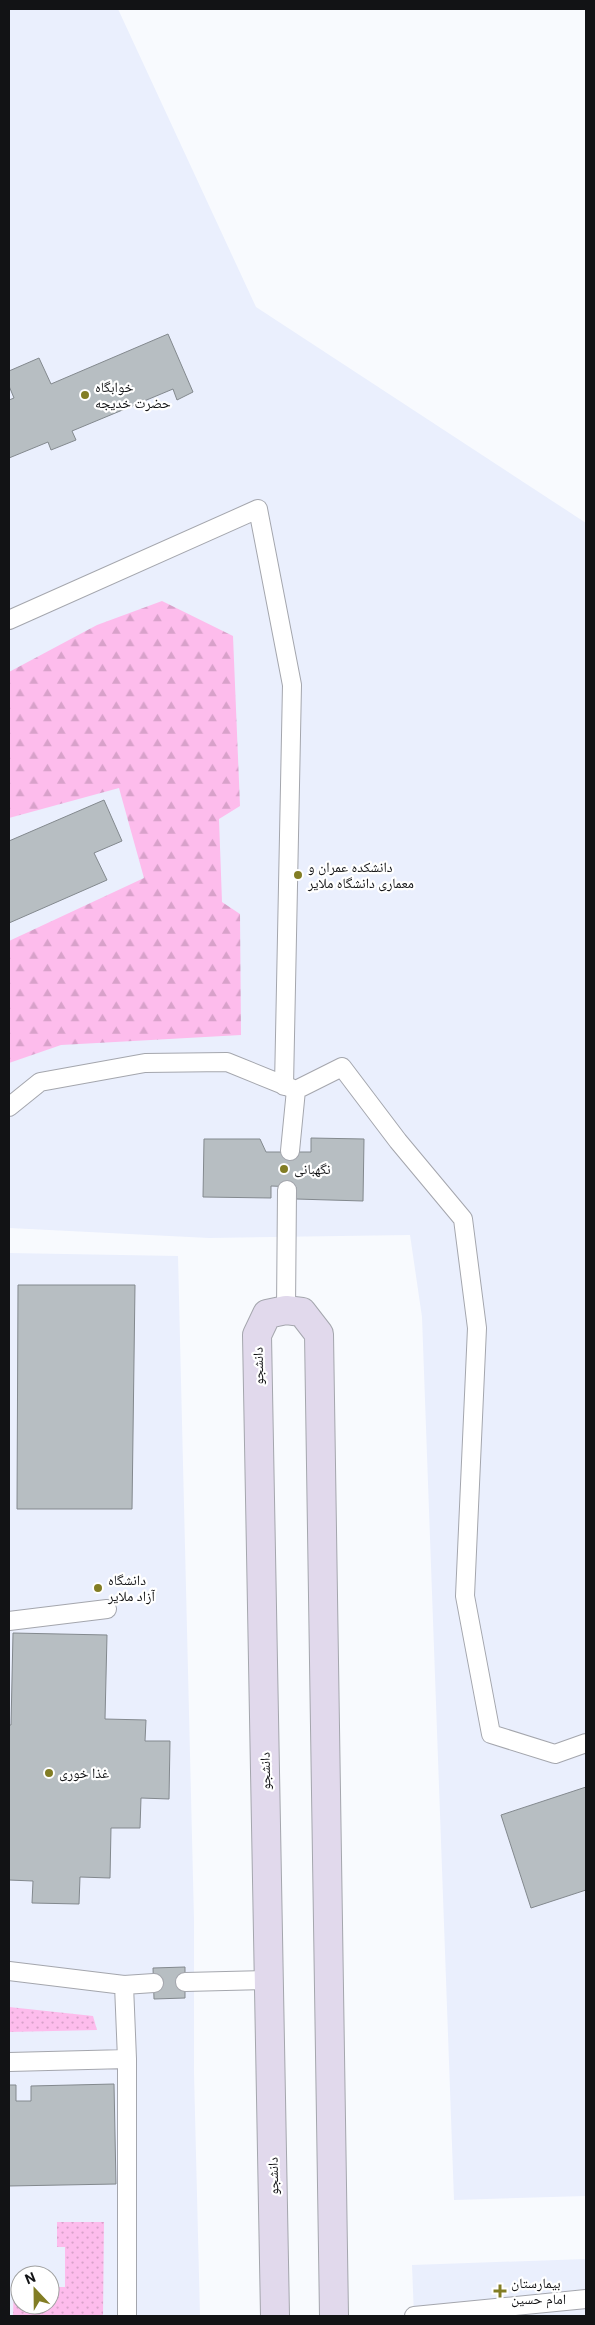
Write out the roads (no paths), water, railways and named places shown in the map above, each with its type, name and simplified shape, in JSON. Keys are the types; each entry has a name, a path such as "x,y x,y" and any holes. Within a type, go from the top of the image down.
{"main road":[{"name":"دانشجو","path":"275,2316 257,1335 267,1314 286,1310"},
{"path":"286,1310 302,1312 319,1334 334,2316"}],"lane":[{"path":"9,620 258,509 292,685 290,1151"},
{"path":"9,1107 40,1082 145,1063 227,1062 290,1088 342,1067 398,1141 463,1219 476,1328 465,1596 491,1734 555,1754 586,1743"},
{"path":"286,1310 287,1190"},
{"path":"9,1621 107,1609"},
{"path":"9,1971 124,1985 154,1983"},
{"path":"185,1982 269,1980"},
{"path":"124,1985 127,2060 128,2316"},
{"path":"9,2062 127,2060"},
{"path":"414,2316 586,2299"}],"place":[{"name":"خوابگاه حضرت خدیجه","path":"85,395"},
{"name":"دانشکده عمران و معماری دانشگاه ملایر","path":"298,875"},
{"name":"نگهبانی","path":"284,1169"},
{"name":"دانشگاه آزاد ملایر","path":"98,1588"},
{"name":"غذا خوری","path":"49,1773"},
{"name":"بیمارستان امام حسین","path":"500,2291"}]}
